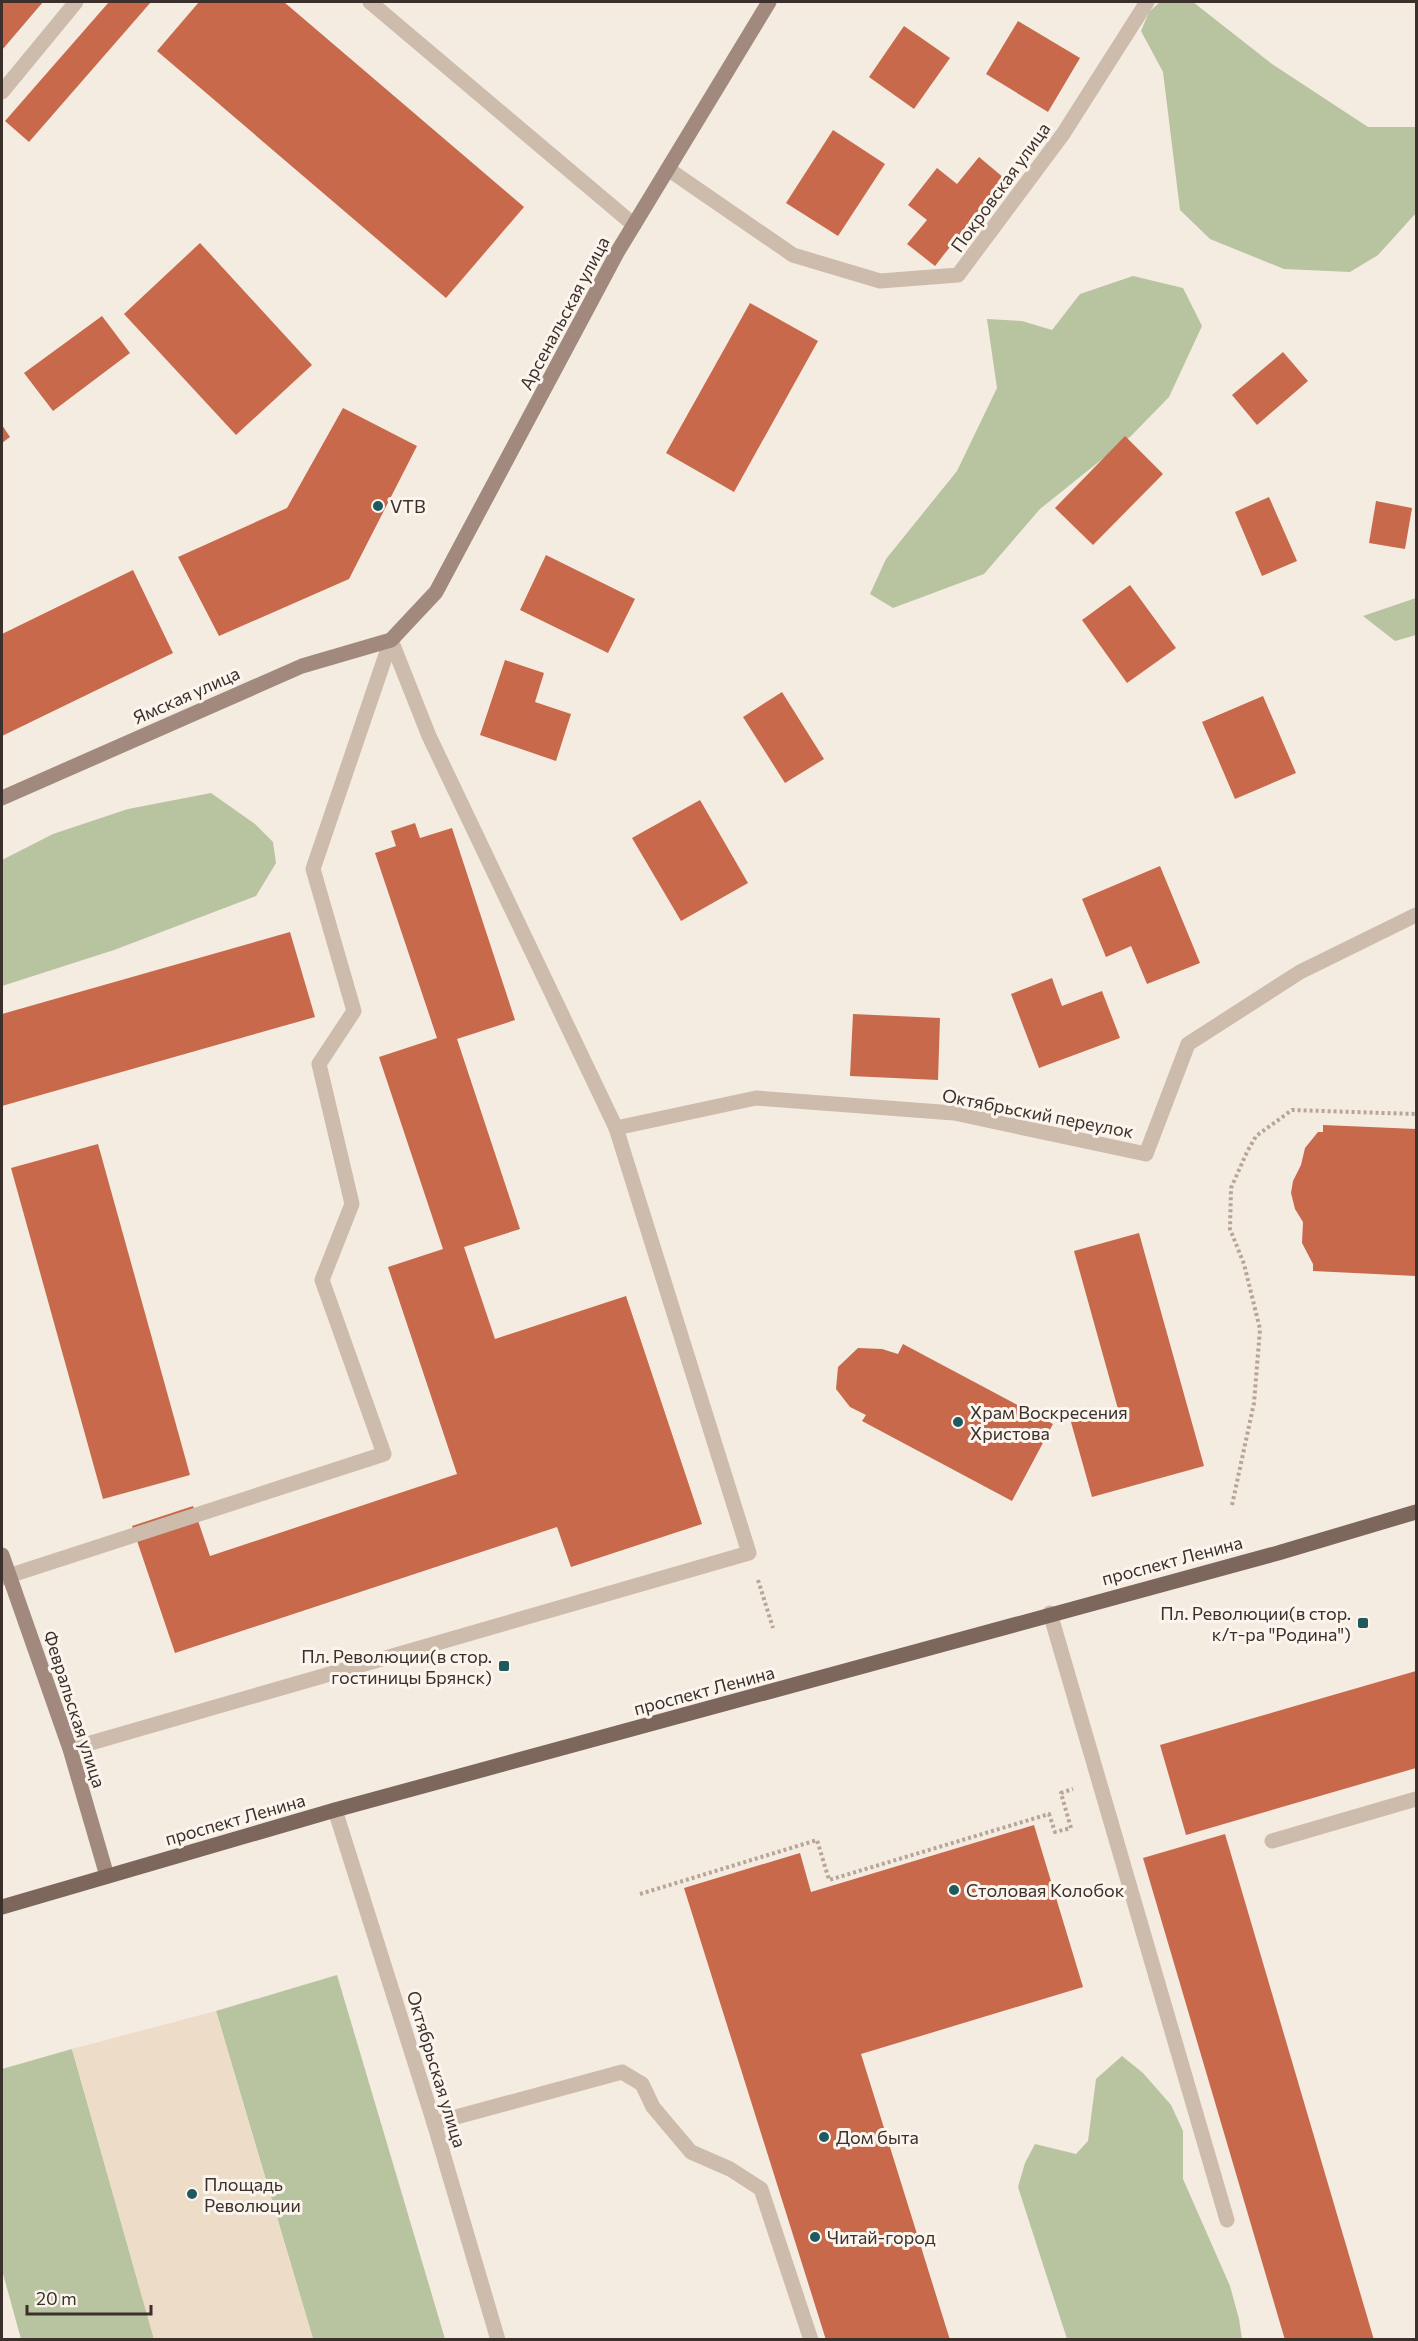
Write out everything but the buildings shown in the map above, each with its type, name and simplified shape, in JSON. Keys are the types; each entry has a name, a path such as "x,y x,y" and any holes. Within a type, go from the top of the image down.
{"main road":[{"name":"проспект Ленина","path":"2,1907 335,1810 1278,1552 1416,1512"}],"street":[{"path":"2,92 76,2"},
{"path":"370,2 634,225"},
{"name":"Арсенальская улица","path":"391,640 436,591 634,225 769,2"},
{"name":"Покровская улица","path":"668,169 793,255 880,281 958,275 1063,134 1147,2"},
{"path":"70,1749 749,1553 616,1128 429,736 391,640"},
{"path":"5,1577 384,1454 322,1280 352,1204 319,1064 354,1011 313,869 391,640"},
{"name":"Ямская улица","path":"2,798 302,666 391,640"},
{"name":"Октябрьский переулок","path":"616,1128 756,1098 954,1113 1146,1155 1188,1044 1300,972 1416,915"},
{"name":"Февральская улица","path":"2,1555 5,1577 70,1749 106,1876"},
{"path":"1050,1613 1227,2220"},
{"path":"1272,1841 1416,1799"},
{"name":"Октябрьская улица","path":"335,1810 434,2123 498,2340"},
{"path":"434,2123 622,2072 642,2084 653,2107 691,2152 730,2169 761,2189 811,2340"}],"path":[{"path":"1232,1505 1254,1403 1260,1329 1244,1264 1230,1229 1231,1188 1247,1152 1256,1136 1292,1110 1416,1114"},
{"path":"749,1553 774,1628"},
{"path":"640,1894 817,1840 829,1880 1049,1815 1055,1832 1071,1828 1061,1793 1100,1781"}],"green space":[{"path":"1160,2 1193,2 1272,64 1368,127 1416,127 1416,213 1378,255 1350,272 1284,269 1210,239 1180,210 1163,72 1141,31 1149,12"},
{"path":"1133,276 1183,288 1202,326 1169,397 1131,436 1040,509 984,574 893,608 870,594 886,559 957,471 997,388 987,319 1022,321 1052,330 1080,294"},
{"path":"1416,598 1416,635 1395,641 1363,616"},
{"path":"211,793 255,824 273,842 276,863 256,896 114,950 2,986 2,860 53,834 128,809"},
{"path":"337,1975 445,2339 313,2339 216,2011"},
{"path":"72,2049 154,2339 21,2339 2,2270 2,2069"},
{"path":"1122,2056 1143,2073 1171,2105 1183,2131 1183,2179 1230,2286 1242,2339 1067,2339 1018,2187 1025,2163 1035,2144 1076,2154 1088,2141 1096,2079"}],"shaded area":[{"name":"Площадь Революции","path":"216,2011 313,2339 154,2339 72,2049"}],"place":[{"name":"VTB","path":"378,506"},
{"name":"Храм Воскресения Христова","path":"958,1422"},
{"name":"Пл. Революции(в стор. к/т-ра \"Родина\")","path":"1363,1623"},
{"name":"Пл. Революции(в стор. гостиницы Брянск)","path":"504,1666"},
{"name":"Столовая Колобок","path":"954,1890"},
{"name":"Дом быта","path":"824,2137"},
{"name":"Площадь Революции","path":"192,2194"},
{"name":"Читай-город","path":"815,2237"}]}
